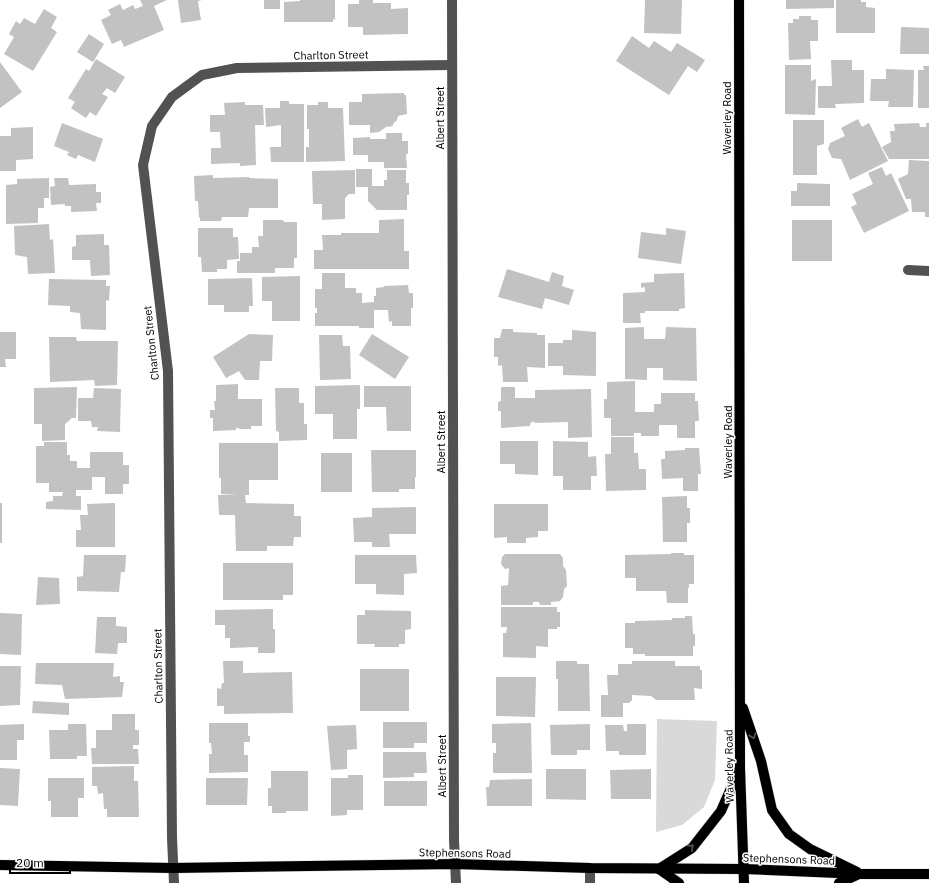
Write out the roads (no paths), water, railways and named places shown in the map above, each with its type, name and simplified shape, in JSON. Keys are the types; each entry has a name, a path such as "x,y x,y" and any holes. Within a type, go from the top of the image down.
{"main road":[{"name":"Waverley Road","path":"739,0 740,768 744,883"},
{"path":"740,699 761,761 772,810 789,834 810,849 861,874"},
{"path":"680,883 659,869 692,848 721,811 740,768"},
{"name":"Stephensons Road","path":"0,865 173,868 455,864 590,868 744,869 861,874 929,874"},
{"path":"839,883 861,874"}],"street":[{"name":"Albert Street","path":"452,0 454,840 456,883"},
{"name":"Charlton Street","path":"174,883 172,838 168,371 143,166 152,126 172,97 202,75 237,68 452,65"},
{"path":"908,270 929,271"},
{"path":"590,868 590,883"}]}
